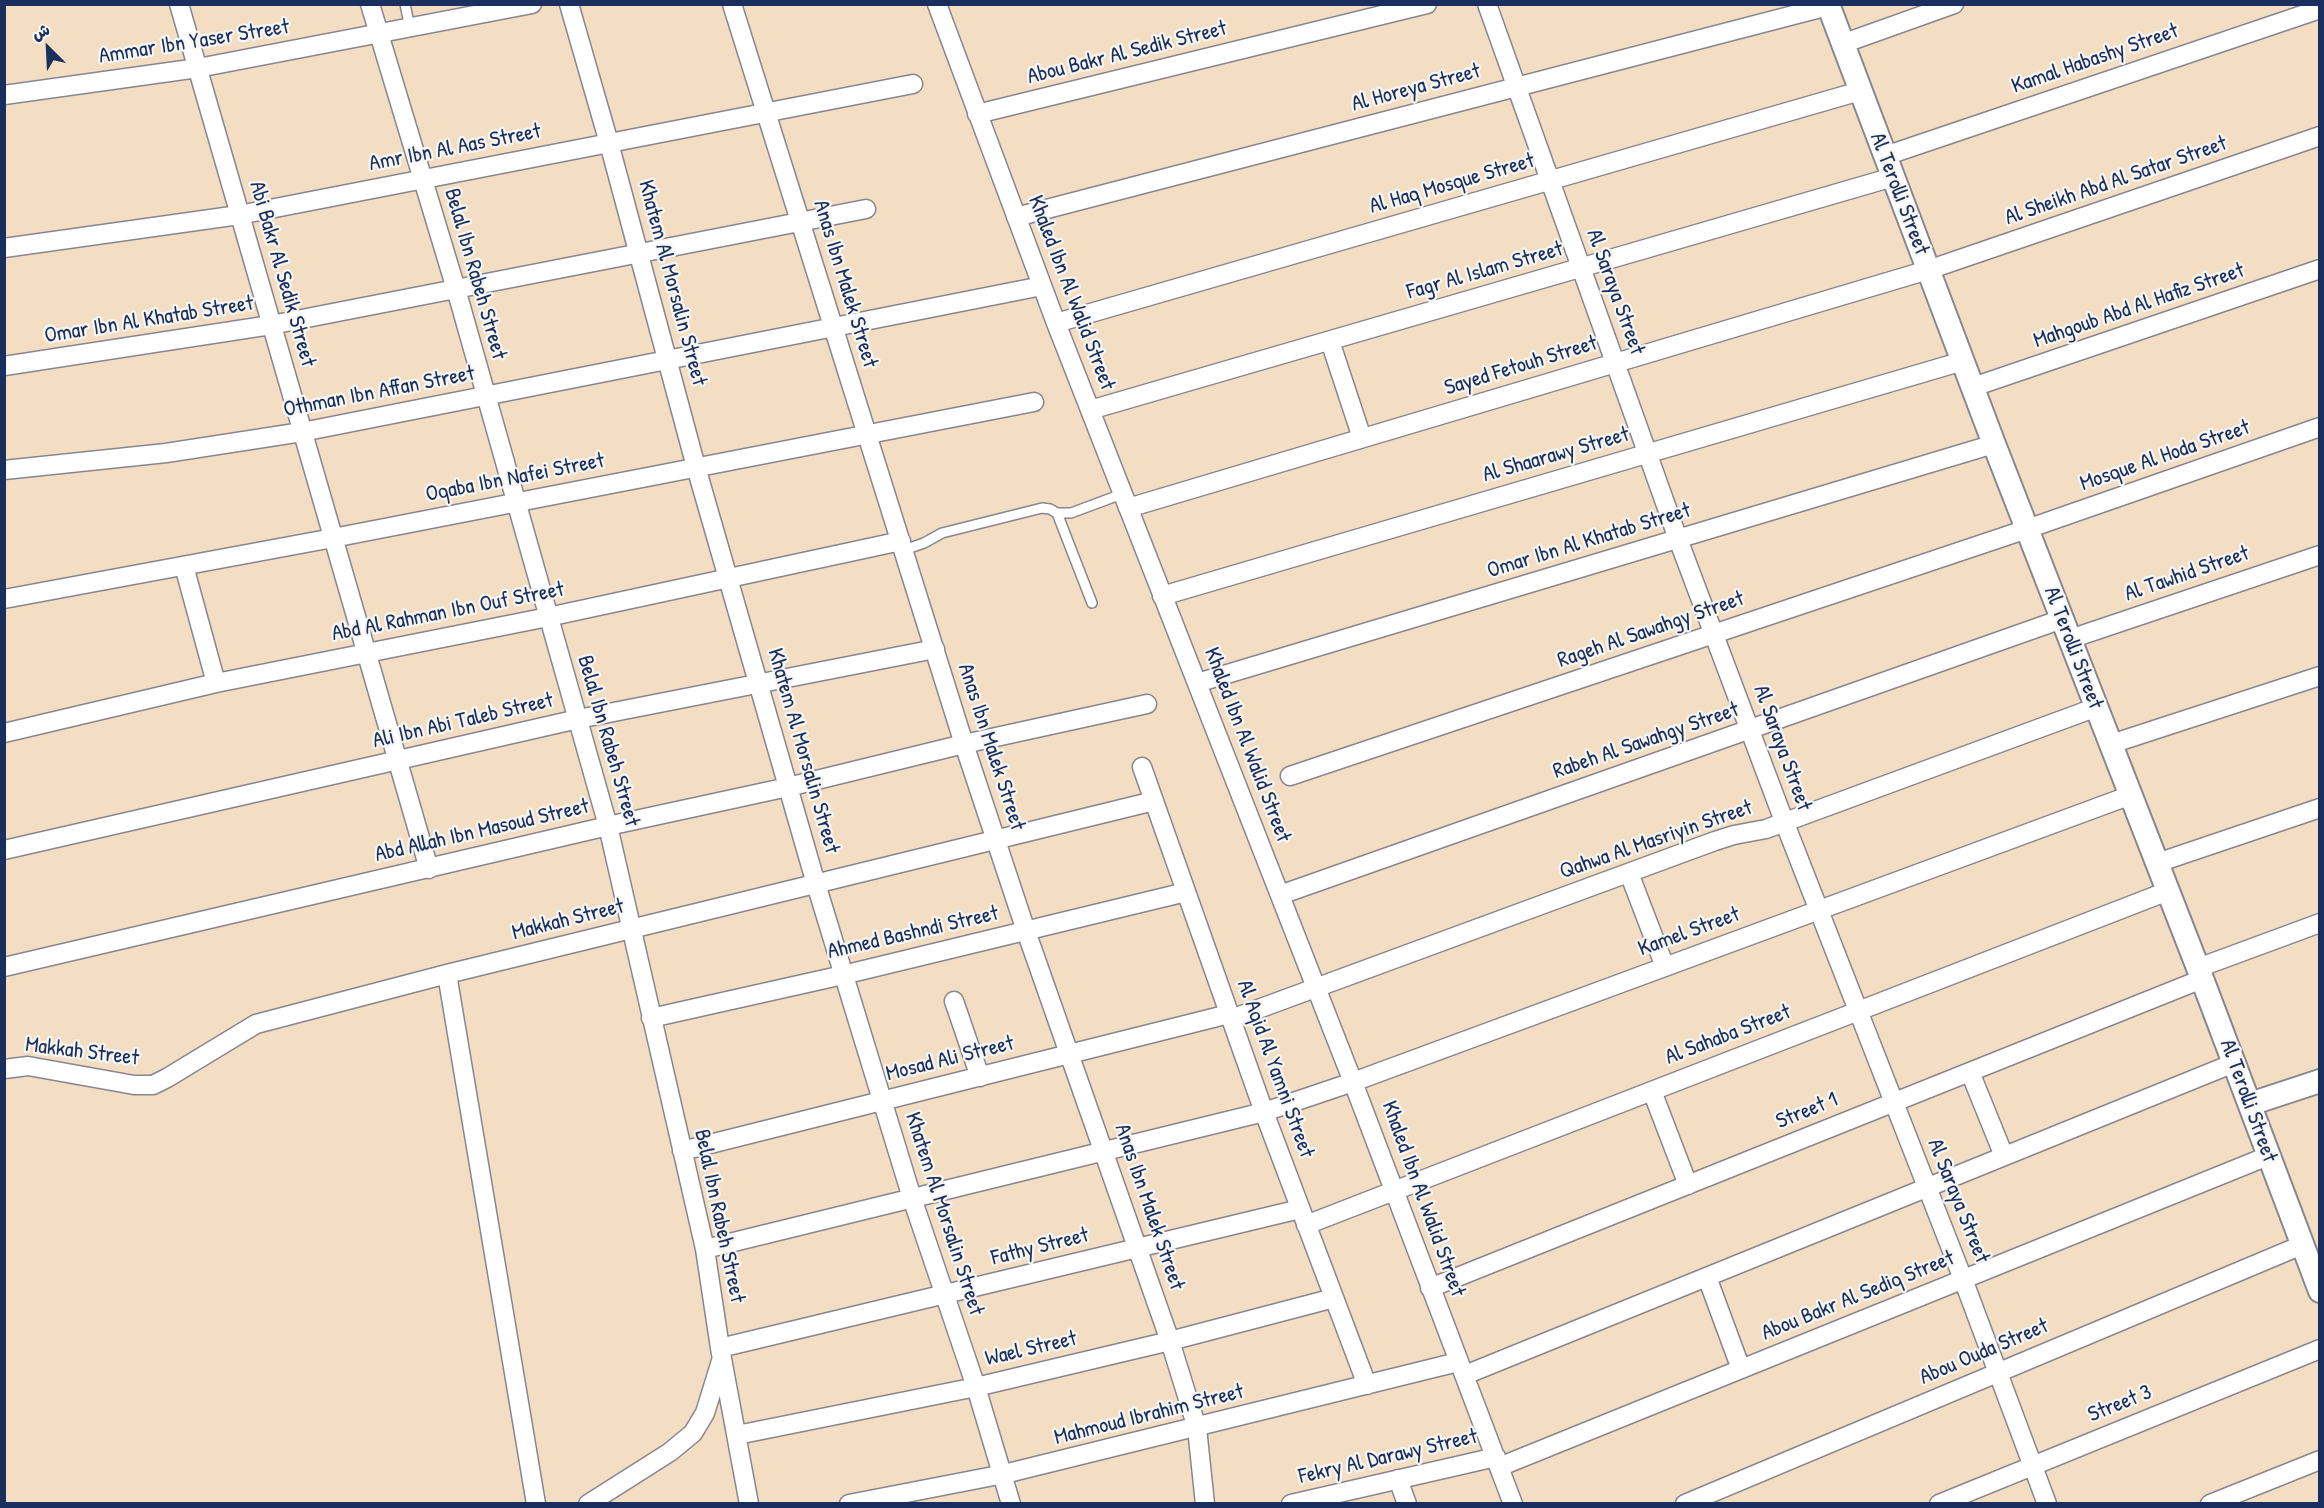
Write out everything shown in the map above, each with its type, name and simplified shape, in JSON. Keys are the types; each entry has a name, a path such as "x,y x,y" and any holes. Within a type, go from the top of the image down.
{"street":[{"name":"Abi Bakr Al Sedik Street","path":"179,4 429,869"},
{"name":"Belal Ibn Rabeh Street","path":"370,4 456,289 608,826 705,1249 721,1353 749,1503"},
{"name":"Ammar Ibn Yaser Street","path":"4,95 198,68 532,4"},
{"name":"Khatem Al Morsalin Street","path":"569,4 609,143 696,467 816,884 912,1198 976,1386 1011,1503"},
{"name":"Anas Ibn Malek Street","path":"732,4 964,744 1026,931 1170,1341 1197,1428 1205,1503"},
{"name":"Abou Bakr Al Sedik Street","path":"977,114 1427,4"},
{"name":"Al Saraya Street","path":"1487,4 1713,634 1818,910 1963,1279 2047,1503"},
{"path":"1842,44 1954,4"},
{"name":"Al Horeya Street","path":"1016,217 1828,5"},
{"name":"Al Terolli Street","path":"1828,5 2027,530 2200,973 2302,1245 2315,1265 2319,1291"},
{"name":"Khaled Ibn Al Walid Street","path":"943,6 977,114 1056,323 1353,1082 1513,1503"},
{"name":"Kamal Habashy Street","path":"1885,156 2319,9"},
{"name":"Amr Ibn Al Aas Street","path":"4,248 239,215 913,84"},
{"name":"Al Haq Mosque Street","path":"1056,323 1860,91"},
{"name":"Al Sheikh Abd Al Satar Street","path":"1928,270 2319,136"},
{"name":"Fagr Al Islam Street","path":"1090,410 1893,177"},
{"name":"Omar Ibn Al Khatab Street","path":"4,366 271,325 866,209"},
{"name":"Mahgoub Abd Al Hafiz Street","path":"1973,387 2319,269"},
{"name":"Sayed Fetouh Street","path":"1125,501 1362,438 1928,270"},
{"name":"Othman Ibn Affan Street","path":"4,470 166,453 303,432 1042,286"},
{"path":"1330,341 1362,438"},
{"name":"Al Shaarawy Street","path":"1162,596 1963,361"},
{"name":"Oqaba Ibn Nafei Street","path":"4,599 333,538 1034,402"},
{"name":"Mosque Al Hoda Street","path":"2027,530 2319,427"},
{"name":"Omar Ibn Al Khatab Street","path":"1197,683 1994,444"},
{"name":"Rageh Al Sawahgy Street","path":"1290,776 2027,530"},
{"name":"Abd Al Rahman Ibn Ouf Street","path":"4,733 216,683 548,617 729,578 903,545"},
{"name":"Al Tawhid Street","path":"2066,629 2319,555"},
{"path":"184,566 216,683"},
{"name":"Rabeh Al Sawahgy Street","path":"1280,895 1750,729 2066,629"},
{"name":"Ali Ibn Abi Taleb Street","path":"4,850 578,719 934,649"},
{"path":"2111,744 2319,676"},
{"name":"Abd Allah Ibn Masoud Street","path":"4,967 608,826 788,787 964,744 1147,704"},
{"name":"Qahwa Al Masriyin Street","path":"1230,1017 1316,988 1715,841 1766,829 2097,707"},
{"name":"Al Aqid Al Yamni Street","path":"1142,767 1264,1112 1367,1385"},
{"name":"Kamel Street","path":"705,1249 1264,1112 1353,1082 2131,795"},
{"name":"Makkah Street","path":"4,1069 28,1066 123,1083 153,1085 256,1023 1154,801"},
{"path":"2157,863 2319,808"},
{"path":"1629,873 1665,967"},
{"name":"Al Sahaba Street","path":"1303,1217 1394,1191 2168,891"},
{"name":"Ahmed Bashndi Street","path":"651,1018 843,975 1186,892"},
{"name":"Street 1","path":"1430,1288 1970,1072 2319,923"},
{"path":"447,974 536,1503"},
{"path":"954,1001 980,1077"},
{"name":"Mosad Ali Street","path":"682,1151 1070,1054 1230,1017"},
{"name":"Mahmoud Ibrahim Street","path":"849,1503 1004,1474 1367,1385 1461,1369 1707,1277 2234,1063"},
{"path":"1970,1072 2004,1156"},
{"path":"2250,1104 2319,1081"},
{"path":"1652,1091 1688,1185"},
{"name":"Abou Bakr Al Sediq Street","path":"1497,1462 1741,1369 2268,1156"},
{"name":"Fathy Street","path":"721,1353 945,1294 1138,1247 1303,1217"},
{"name":"Abou Ouda Street","path":"1684,1503 2302,1245"},
{"path":"1707,1277 1741,1369"},
{"name":"Wael Street","path":"737,1435 976,1386 1170,1341 1334,1298"},
{"name":"Street 3","path":"1939,1503 2319,1349"},
{"path":"588,1503 670,1452 693,1433 705,1413 721,1353"},
{"path":"2210,1503 2319,1460"},
{"name":"Fekry Al Darawy Street","path":"1296,1503 1398,1479 1497,1462"},
{"path":"1398,1479 1407,1503"}],"lane":[{"path":"405,4 410,28"},
{"path":"903,545 924,543 942,533 1042,508 1057,513 1071,513 1125,501"},
{"path":"1057,513 1092,603"}]}
